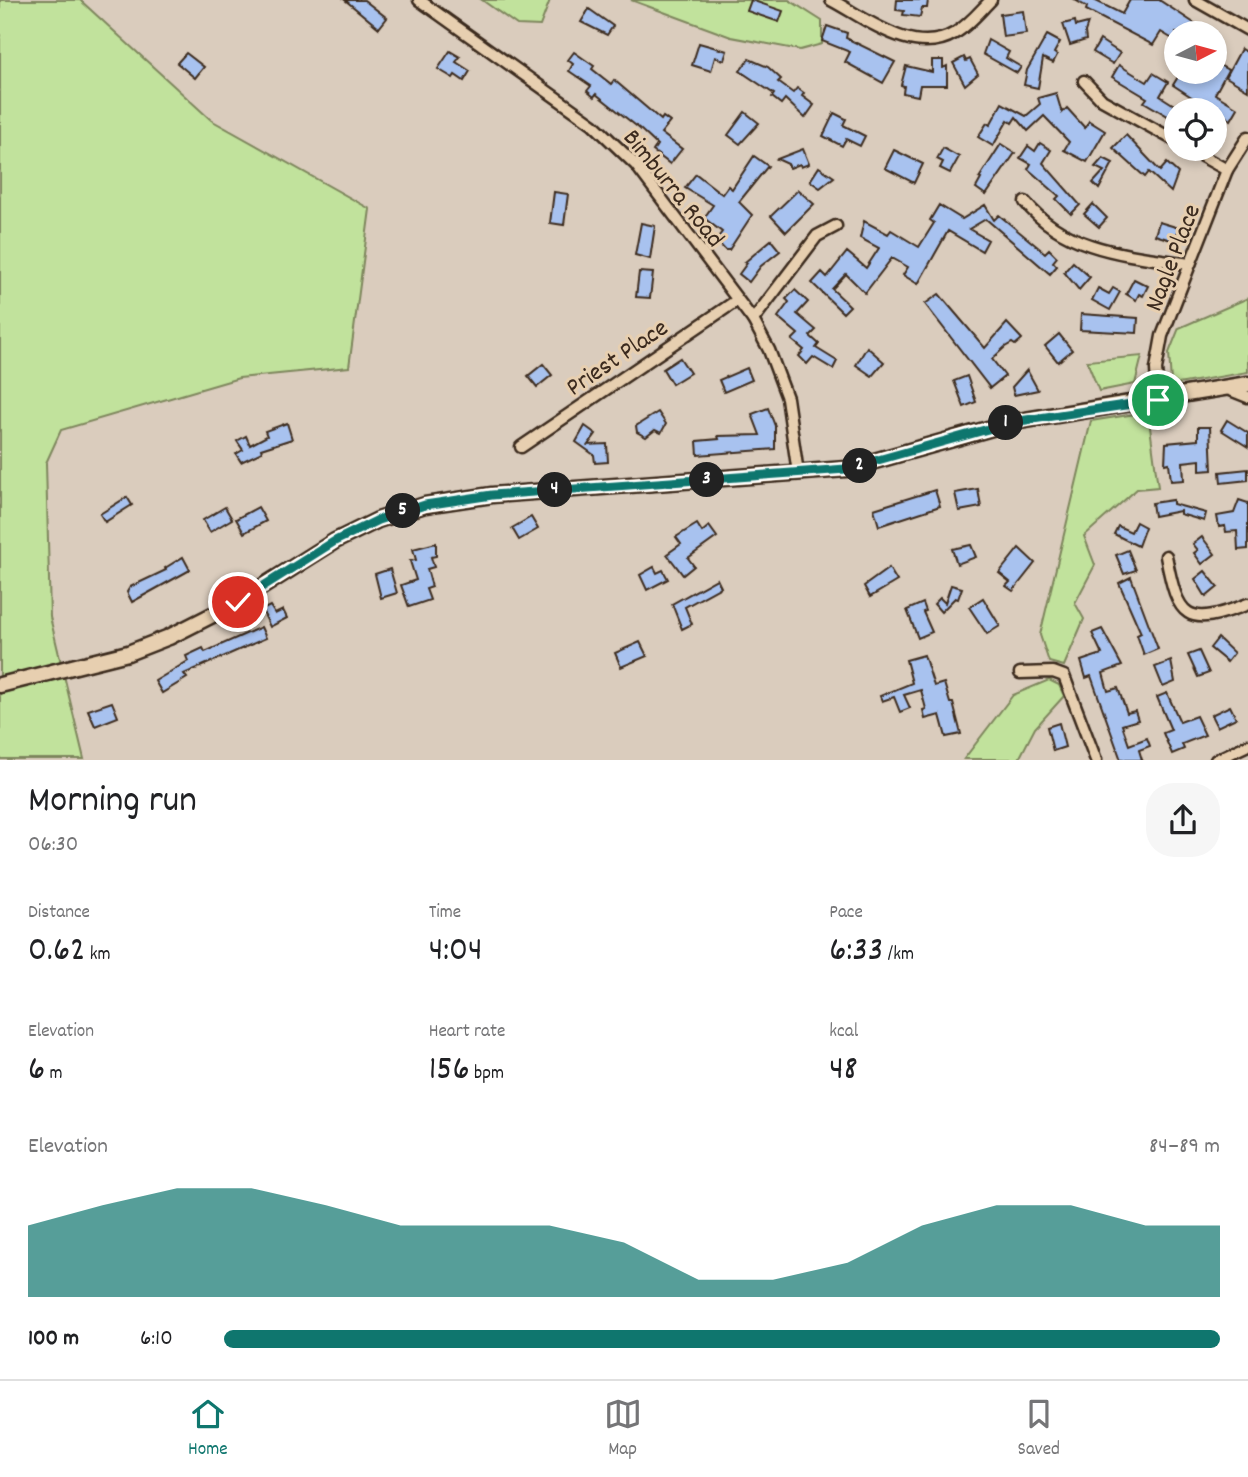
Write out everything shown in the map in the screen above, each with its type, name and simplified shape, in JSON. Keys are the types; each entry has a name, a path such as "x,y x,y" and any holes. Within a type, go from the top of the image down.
{"street":[{"name":"Bimburra Road","path":"419,0 608,137 660,196 752,320 777,367 787,398 798,473"},
{"path":"831,0 892,33 926,42 954,34 991,0"},
{"path":"1195,0 1248,30"},
{"path":"1084,81 1102,100 1164,134"},
{"name":"Nagle Place","path":"1158,400 1157,355 1227,170 1248,137"},
{"path":"1211,161 1227,170"},
{"path":"1025,202 1048,225 1088,246 1190,264"},
{"path":"752,320 817,236 836,226"},
{"name":"Priest Place","path":"521,447 736,301"},
{"path":"0,685 115,656 169,638 238,602 335,541 408,509 492,495 798,473 864,465 963,434 1018,421 1248,384"},
{"path":"1228,388 1248,397"},
{"path":"1166,556 1176,599 1191,615 1209,618 1248,604"},
{"path":"1020,673 1053,672 1064,676 1096,760"},
{"path":"1216,760 1248,745"}],"green space":[{"path":"0,0 80,0 211,120 370,209 349,367 239,378 61,430 46,463 50,617 84,759 0,759"},
{"path":"482,0 550,0 540,26 517,25"},
{"path":"631,0 789,0 822,21 822,44 800,50 731,37"},
{"path":"1248,298 1248,372 1178,384 1171,382 1169,353 1179,328"},
{"path":"1142,356 1135,384 1099,391 1087,361"},
{"path":"1148,412 1158,487 1137,489 1084,536 1095,565 1075,603 1084,619 1064,666 1049,662 1040,635 1091,421"},
{"path":"1049,680 1059,685 1064,696 1035,728 1019,759 964,759 1013,695"}],"building":[{"path":"345,0 364,0 387,18 379,28"},
{"path":"751,0 783,11 779,22 747,11"},
{"path":"897,0 928,0 927,8 922,8 920,17 903,15 904,11 896,10"},
{"path":"1075,0 1094,0 1122,14 1130,0 1159,0 1191,21 1164,21 1164,34 1161,32 1153,45 1086,10 1087,7"},
{"path":"589,9 613,26 607,35 581,22"},
{"path":"1023,11 1026,34 1003,37 1000,14"},
{"path":"1075,21 1076,26 1088,23 1086,40 1070,45 1063,24"},
{"path":"827,26 847,33 846,38 895,62 883,83 845,62 850,52 822,41"},
{"path":"1047,35 1060,42 1054,53 1057,55 1053,63 1043,58 1038,88 1024,85 1027,70"},
{"path":"988,40 1009,52 1006,58 1021,67 1017,73 983,54"},
{"path":"1100,40 1120,53 1113,64 1093,52"},
{"path":"699,43 727,51 724,60 715,57 711,71 692,65"},
{"path":"1241,49 1248,53 1248,90 1227,75"},
{"path":"450,51 460,57 456,62 470,71 464,81 438,69"},
{"path":"574,52 594,66 592,69 611,84 614,80 661,120 663,117 670,122 661,133 682,149 670,164 653,151 657,145 640,129 596,94 594,97 587,91 591,86 569,71 573,64 568,60"},
{"path":"186,53 204,67 195,78 177,63"},
{"path":"964,57 966,61 970,59 978,74 965,85 953,63"},
{"path":"749,59 768,67 781,79 778,82 793,93 797,88 804,93 802,96 814,105 805,118 785,99 781,104 772,97 774,94 740,71"},
{"path":"932,60 943,60 943,68 947,66 947,85 920,85 918,96 903,93 904,86 901,85 906,66 932,72"},
{"path":"1119,65 1147,82 1153,73 1164,80 1164,84 1167,84 1160,96 1164,99 1164,114 1144,102 1147,98 1112,77"},
{"path":"1220,84 1215,94 1222,98 1193,98 1173,85"},
{"path":"1056,93 1062,113 1067,108 1085,128 1089,121 1105,131 1087,162 1064,150 1069,142 1044,116 1028,131 1016,117 1012,123 1008,120 993,146 978,137 987,123 990,125 1002,103 1026,116 1040,104 1038,98"},
{"path":"1227,101 1238,108 1231,120 1227,118"},
{"path":"745,112 759,123 740,144 728,135"},
{"path":"834,113 846,119 843,125 865,136 860,146 846,139 842,146 823,136"},
{"path":"1126,135 1160,171 1167,163 1178,173 1171,192 1149,172 1145,177 1113,148"},
{"path":"1040,143 1051,150 1043,163 1080,205 1071,214 1056,199 1059,196 1028,169 1031,164 1020,158 1028,146 1035,151"},
{"path":"1001,144 1015,153 986,195 976,188 981,179 979,178"},
{"path":"943,148 959,157 950,173 940,168 943,162 937,159"},
{"path":"803,149 809,164 790,168 788,164 777,159"},
{"path":"894,150 923,164 914,183 885,168"},
{"path":"754,156 768,166 739,202 752,215 729,250 725,250 716,240 722,232 704,218 713,205 685,188 696,174 722,194 728,186 732,189"},
{"path":"1103,158 1113,163 1099,189 1093,183 1104,171 1095,167"},
{"path":"819,167 834,177 820,188 810,181"},
{"path":"798,190 814,204 786,232 771,216"},
{"path":"554,192 568,194 564,225 550,223"},
{"path":"1093,204 1107,218 1099,227 1084,214"},
{"path":"939,205 962,219 985,205 994,220 999,215 1045,253 1049,249 1057,257 1053,262 1057,266 1050,274 986,219 969,229 988,240 982,251 948,231 918,284 903,275 908,267 892,258 865,293 846,274 832,289 850,306 843,313 812,283 822,272 827,277 847,252 866,268 879,248 860,238 864,221 888,234 891,230 919,247 934,223 930,220"},
{"path":"1159,222 1179,228 1174,241 1155,235"},
{"path":"641,223 655,226 650,259 635,255"},
{"path":"771,240 780,251 761,266 749,282 739,274 747,263 745,262"},
{"path":"1073,262 1090,277 1079,290 1064,272"},
{"path":"639,272 653,273 650,298 636,297"},
{"path":"1134,279 1148,286 1143,296 1139,294 1136,300 1126,294"},
{"path":"1098,288 1109,294 1113,288 1120,292 1110,310 1092,300"},
{"path":"795,290 808,302 797,314 816,330 810,336 819,344 816,348 837,361 833,369 813,357 807,364 799,356 804,350 792,340 798,334 778,317 789,302 786,299"},
{"path":"939,294 985,348 1007,323 1022,339 1015,345 1012,343 1005,347 992,359 1005,376 990,388 925,304"},
{"path":"1081,314 1138,318 1137,333 1080,330"},
{"path":"1059,334 1072,350 1058,362 1045,346"},
{"path":"867,347 884,362 872,376 856,365"},
{"path":"680,358 690,373 672,384 663,369"},
{"path":"543,364 552,375 537,387 528,376"},
{"path":"747,368 752,380 724,392 719,380"},
{"path":"1027,370 1038,390 1014,395 1012,387"},
{"path":"967,376 976,402 964,407 954,381"},
{"path":"768,408 775,426 775,449 698,455 697,441 719,439 718,436 760,435 752,414"},
{"path":"658,412 666,424 661,433 655,430 646,437 637,432 636,426"},
{"path":"1227,420 1248,433 1248,447 1221,430"},
{"path":"287,423 292,439 261,449 262,452 241,462 236,454 243,450 237,441 246,436 250,445 267,436 265,431"},
{"path":"585,426 596,434 588,445 607,444 608,462 595,463 594,455 576,442"},
{"path":"1198,427 1210,427 1212,470 1200,471 1200,460 1183,462 1184,480 1171,481 1169,463 1165,464 1166,443 1198,440"},
{"path":"1248,469 1248,480 1221,483 1220,472"},
{"path":"978,489 981,507 959,511 955,493"},
{"path":"935,490 940,506 879,526 874,509"},
{"path":"127,497 132,505 105,522 100,514"},
{"path":"1173,500 1173,504 1206,513 1204,521 1180,514 1180,511 1154,516 1152,503"},
{"path":"1239,500 1248,503 1248,549 1238,550 1237,531 1226,532 1225,526 1219,527 1217,516 1234,513"},
{"path":"225,507 232,519 210,532 203,520"},
{"path":"258,507 266,521 244,533 236,519"},
{"path":"531,517 538,529 519,540 512,528"},
{"path":"1136,522 1145,527 1138,546 1114,534 1118,526 1131,532"},
{"path":"697,524 702,532 709,526 717,537 688,558 694,566 683,575 667,554 681,544 676,537"},
{"path":"1202,537 1215,554 1202,564 1194,553 1198,550 1193,544"},
{"path":"436,543 436,556 431,557 434,567 427,569 432,587 426,589 430,600 409,607 401,585 416,580 410,561 416,560 413,549"},
{"path":"971,545 976,557 957,564 952,549"},
{"path":"1019,548 1035,563 1013,591 1006,586 1010,582 999,573"},
{"path":"1128,550 1136,570 1124,574 1116,555"},
{"path":"183,557 190,570 132,602 127,592 130,587 166,570 165,568"},
{"path":"654,567 657,573 663,570 668,579 647,590 640,575"},
{"path":"889,568 897,581 870,597 864,586"},
{"path":"390,569 397,593 381,598 375,574"},
{"path":"1205,571 1218,587 1206,597 1195,579"},
{"path":"1131,577 1158,649 1144,655 1137,635 1141,633 1119,583"},
{"path":"717,579 721,587 685,607 692,624 682,629 672,604"},
{"path":"951,585 962,588 958,599 955,598 941,612 934,604 940,598 945,603"},
{"path":"983,598 1000,626 987,634 969,607"},
{"path":"923,603 926,611 923,612 932,632 918,638 907,610"},
{"path":"270,606 275,614 283,610 287,618 270,627 262,610"},
{"path":"261,627 266,638 184,674 187,678 162,693 155,681 188,661 186,656 203,648 205,652"},
{"path":"1102,629 1122,666 1103,673 1108,691 1118,688 1127,713 1135,711 1138,720 1122,725 1129,745 1147,738 1150,746 1139,750 1142,760 1121,760 1091,676 1086,678 1081,661 1102,654 1092,633"},
{"path":"1218,638 1234,653 1227,662 1210,648"},
{"path":"640,642 647,656 621,667 615,653"},
{"path":"1199,651 1209,673 1198,677 1188,655"},
{"path":"924,655 934,686 944,683 950,703 953,703 961,734 946,737 940,715 925,719 923,710 926,709 921,690 904,695 910,708 900,712 894,697 882,701 880,696 912,683 906,660"},
{"path":"1171,661 1175,682 1163,687 1155,667"},
{"path":"1167,693 1180,722 1196,716 1205,735 1182,744 1184,749 1172,754 1163,733 1171,730 1157,697"},
{"path":"112,702 118,717 95,726 88,710"},
{"path":"1230,706 1236,718 1217,727 1211,715"},
{"path":"1059,723 1065,747 1053,751 1047,727"}],"route":[{"path":"238,602 335,541 378,520 425,505 492,495 846,469 1013,422 1158,400"}]}
